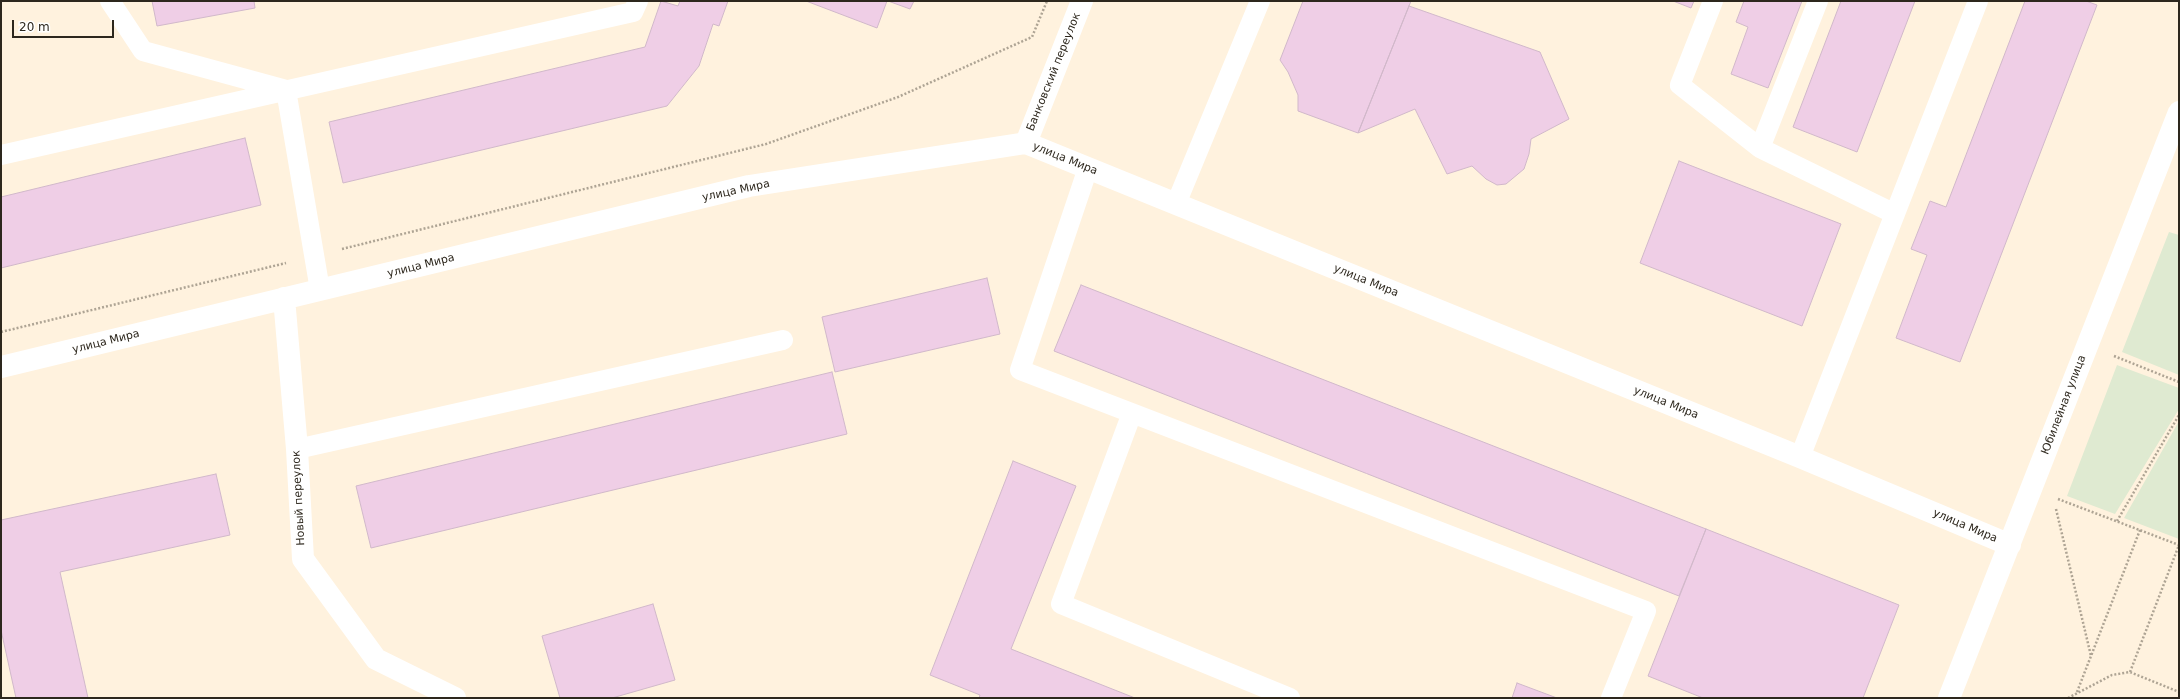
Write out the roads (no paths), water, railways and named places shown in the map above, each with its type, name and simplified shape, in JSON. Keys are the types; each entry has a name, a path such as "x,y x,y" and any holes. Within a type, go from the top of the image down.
{"street":[{"name":"Банковский переулок","path":"1026,143 1082,1"},
{"name":"Юбилейная улица","path":"1949,698 2179,112"},
{"name":"улица Мира","path":"1,367 749,186 1026,143 1800,457 2010,545"},
{"name":"Новый переулок","path":"284,298 297,449 303,559 376,659 455,698"}],"lane":[{"path":"110,1 143,51 286,90"},
{"path":"1,155 633,12 638,1"},
{"path":"1176,204 1260,1"},
{"path":"1712,1 1680,85 1760,148 1895,214"},
{"path":"1760,148 1818,1"},
{"path":"1800,457 1978,1"},
{"path":"286,90 320,290"},
{"path":"1088,168 1020,370 1646,611 1611,698"},
{"path":"297,449 783,340"},
{"path":"1132,413 1061,604 1290,698"}]}
